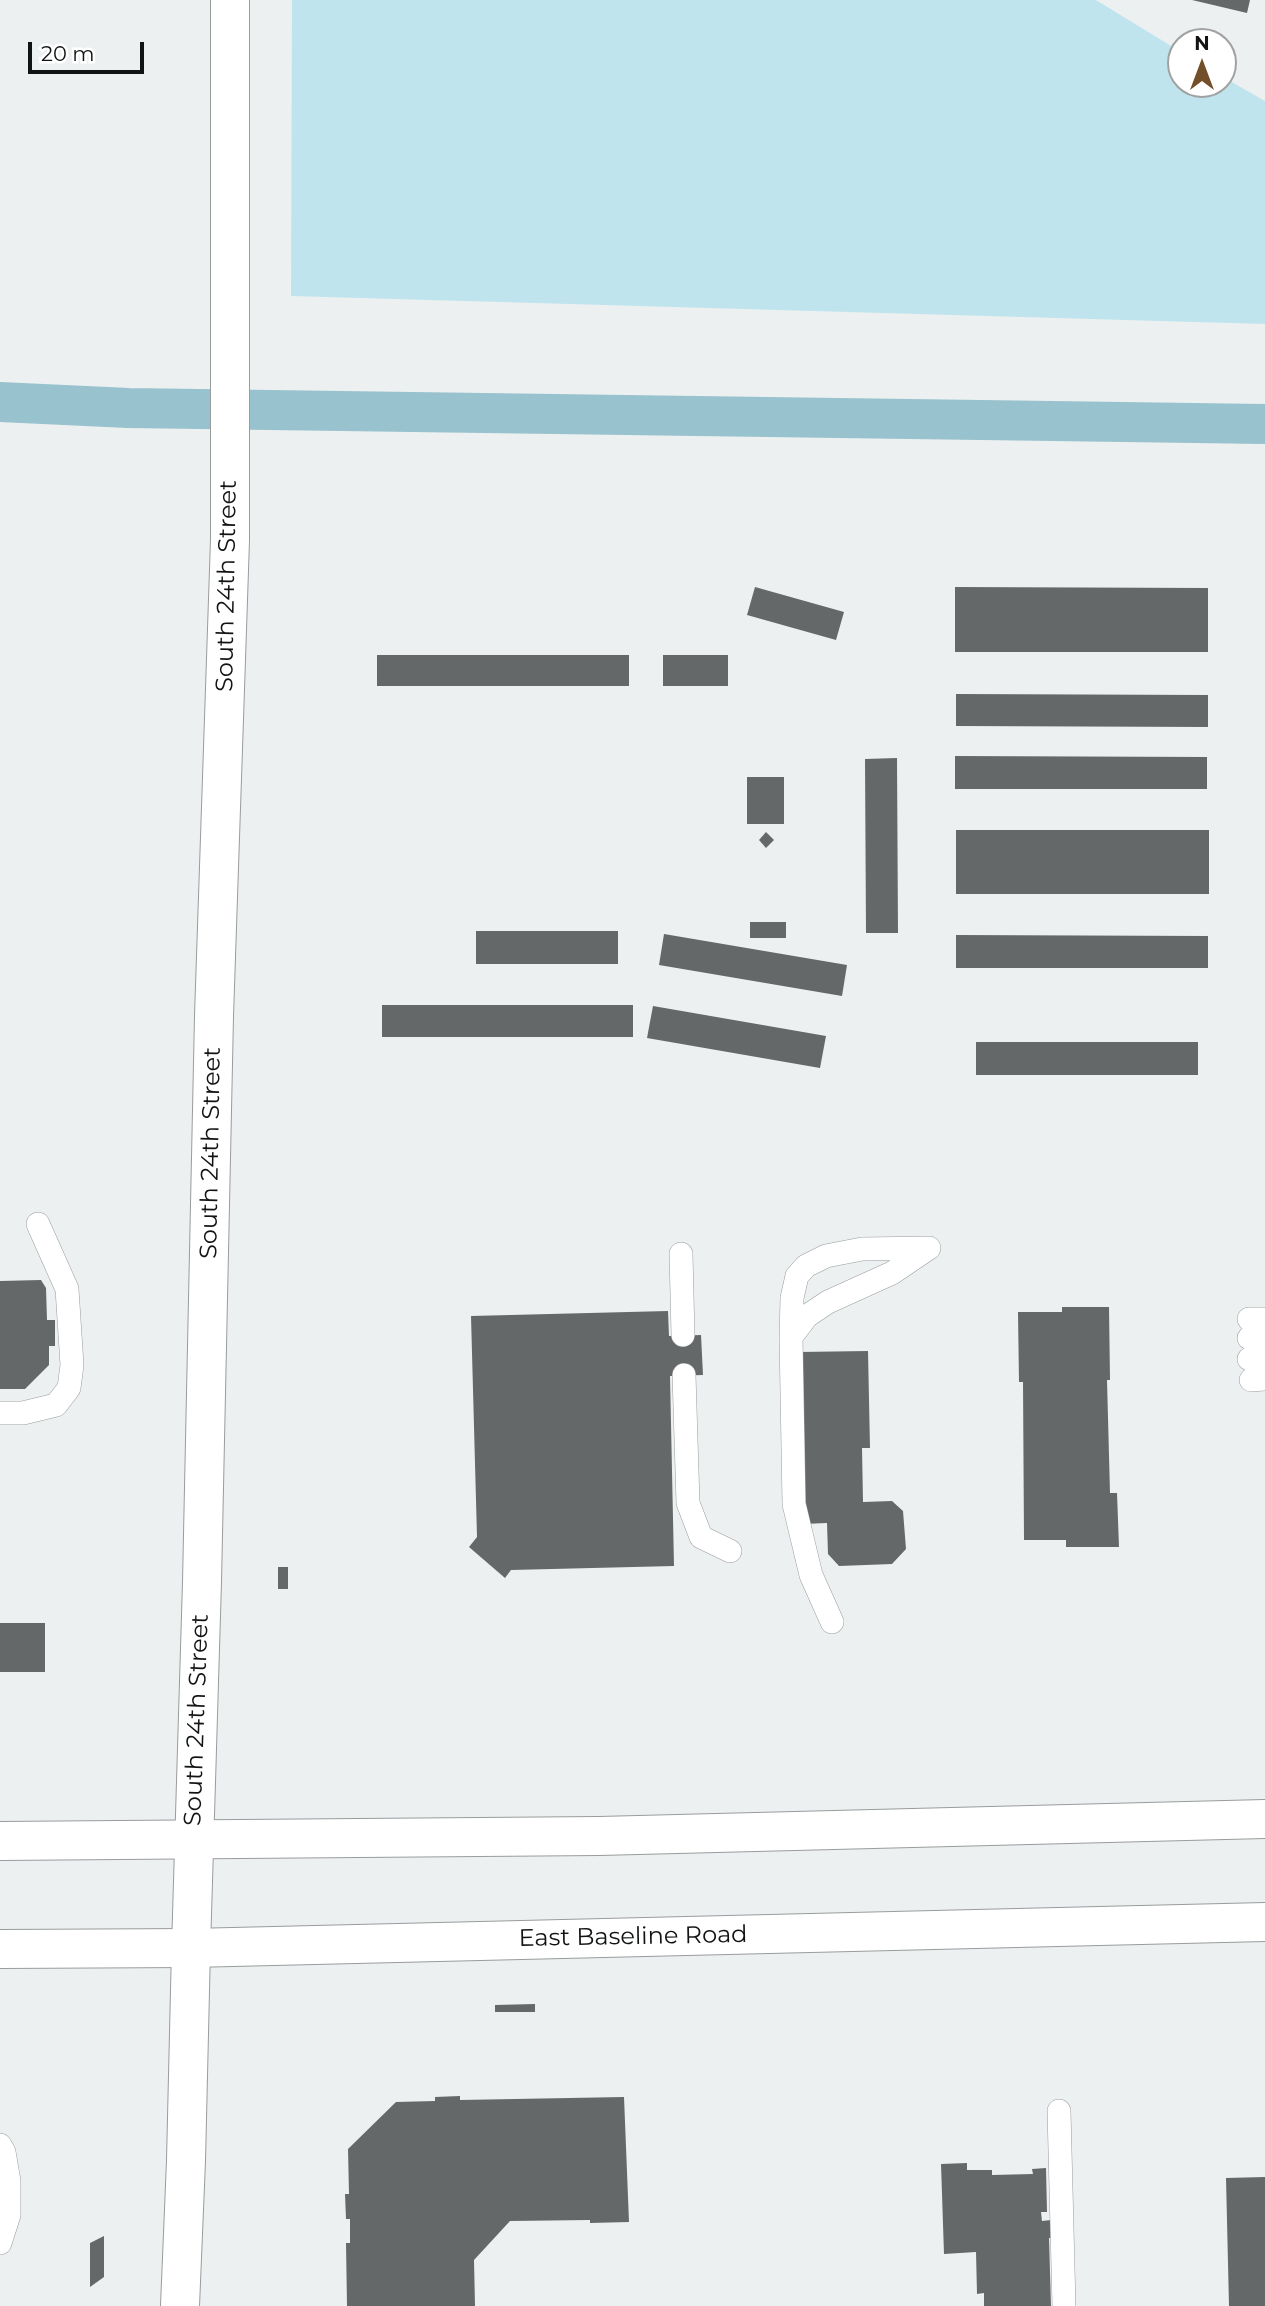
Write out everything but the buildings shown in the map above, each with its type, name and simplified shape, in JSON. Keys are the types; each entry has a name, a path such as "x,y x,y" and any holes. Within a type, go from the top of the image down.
{"main road":[{"name":"South 24th Street","path":"180,2306 202,1582 214,1016 230,540 230,0"},
{"path":"0,1841 599,1836 1265,1819"},
{"name":"East Baseline Road","path":"0,1949 191,1948 1265,1922"}],"lane":[{"path":"0,1413 23,1413 56,1405 69,1388 72,1365 67,1289 38,1224"},
{"path":"791,1337 807,1316 828,1302 892,1273 929,1248 862,1250 826,1256 806,1266 797,1276 792,1298 791,1337 794,1504 811,1575 832,1622"},
{"path":"681,1254 683,1335"},
{"path":"684,1376 688,1503 701,1537 730,1551"},
{"path":"1059,2111 1064,2306"},
{"path":"0,2146 4,2152 9,2181 9,2215 0,2243"}],"shaded area":[{"path":"292,0 1096,0 1167,43 1167,98 1237,98 1237,85 1265,101 1265,324 291,296"}],"waterway":[{"path":"0,402 128,408 1265,424"}]}
